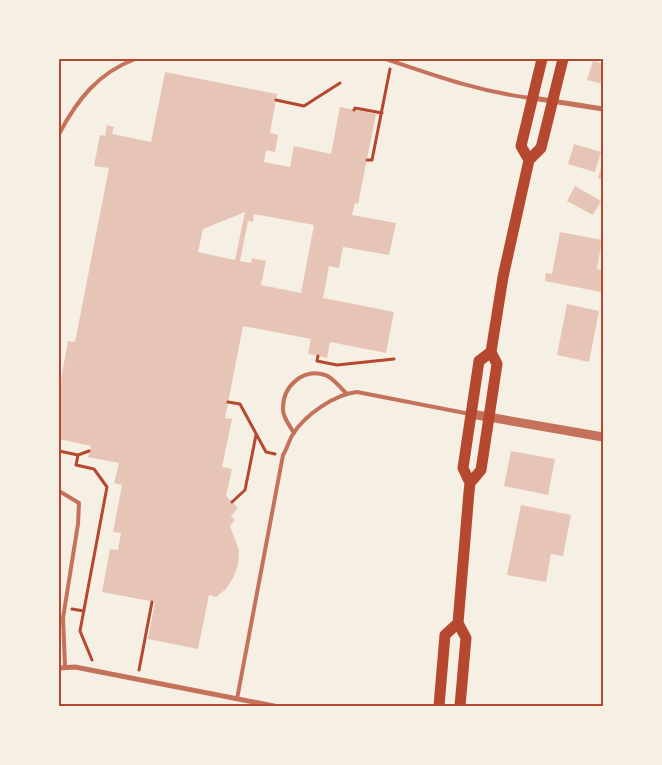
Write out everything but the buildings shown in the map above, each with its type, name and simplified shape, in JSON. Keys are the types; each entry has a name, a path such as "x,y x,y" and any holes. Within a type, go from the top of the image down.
{"main road":[{"path":"529,160 521,146 542,59"},
{"path":"470,483 481,470 497,364 491,352 503,277 529,160 541,148 563,59"},
{"path":"460,706 466,638 458,623 470,483 463,468 479,361 491,352"},
{"path":"439,706 445,635 458,623"}],"street":[{"path":"532,98 603,109"},
{"path":"471,414 603,437"},
{"path":"59,668 65,666 274,706"}],"lane":[{"path":"59,134 89,87 106,73 135,59"},
{"path":"386,59 455,84 532,98"},
{"path":"294,433 282,410 286,392 296,379 312,373 327,375 346,393"},
{"path":"237,699 283,455 294,433 308,418 346,393 357,392 471,414"},
{"path":"59,491 79,503 78,524 63,618 65,666"}],"path":[{"path":"367,160 372,160 392,61"},
{"path":"276,100 304,106 340,83"},
{"path":"354,110 355,108 382,113"},
{"path":"318,356 317,361 337,365 394,359"},
{"path":"228,402 240,404 266,452 283,455"},
{"path":"232,502 245,490 256,434"},
{"path":"59,451 78,455 89,451"},
{"path":"78,455 76,466 94,469 107,487 80,631 96,672"},
{"path":"137,680 152,602"}]}
